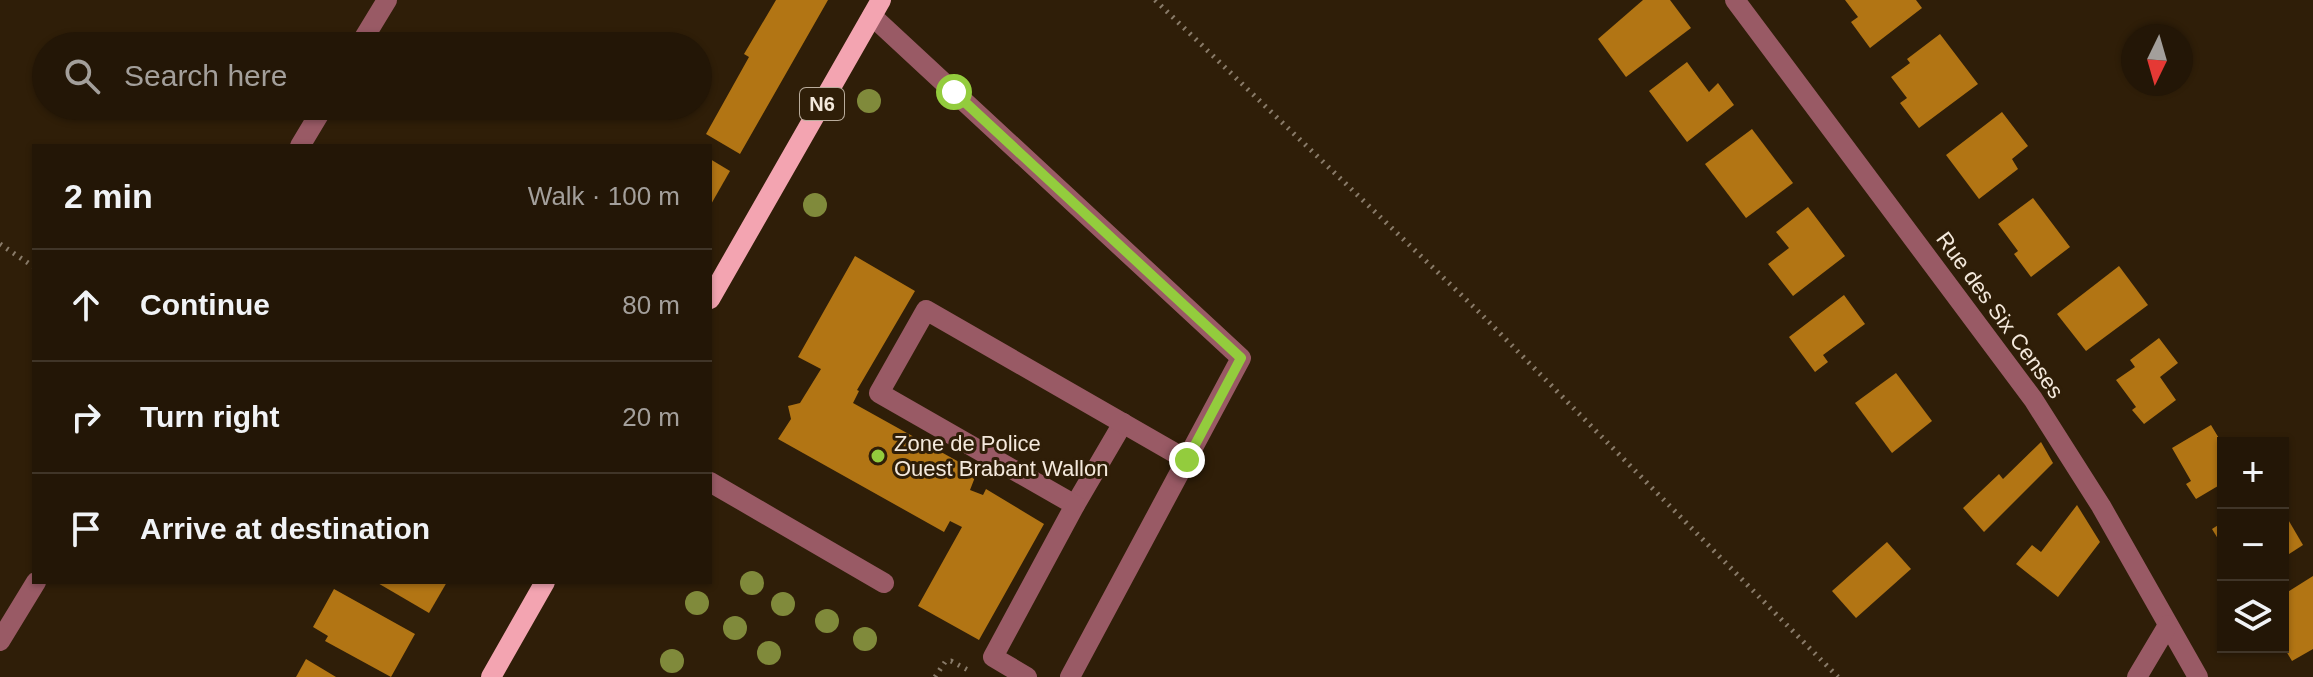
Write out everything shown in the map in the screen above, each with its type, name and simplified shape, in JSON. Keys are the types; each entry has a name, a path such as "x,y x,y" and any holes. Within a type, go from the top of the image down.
{"main road":[{"name":"N6","path":"712,295 876,8"},
{"path":"491,677 544,584"}],"street":[{"path":"368,32 387,0"},
{"name":"Rue des Six Censes","path":"1735,0 2033,399 2101,506 2198,677"},
{"path":"876,8 1241,358 1070,677"},
{"path":"301,144 316,120"},
{"path":"1075,505 879,393 926,310 1187,460"},
{"path":"1027,677 993,657 1123,423"},
{"path":"712,483 884,583"},
{"path":"0,641 35,584"},
{"path":"2137,677 2168,625"}],"path":[{"path":"1155,0 1480,313 1838,677"},
{"path":"0,244 32,266"},
{"path":"935,677 942,665 951,661 972,672"}],"building":[{"path":"776,0 828,0 740,154 706,134 749,57 744,54"},
{"path":"1643,0 1670,0 1691,28 1626,77 1598,39"},
{"path":"1845,0 1916,0 1922,8 1870,48 1851,22 1858,17"},
{"path":"1940,34 1978,84 1919,128 1900,103 1907,98 1891,77 1910,63 1907,59"},
{"path":"1687,62 1709,92 1718,83 1734,105 1687,142 1649,91"},
{"path":"2002,112 2028,146 2012,159 2018,169 1979,199 1946,155"},
{"path":"1752,129 1793,183 1746,218 1705,164"},
{"path":"712,160 730,171 712,202"},
{"path":"2033,198 2070,247 2031,277 2014,254 2018,251 1998,224"},
{"path":"1808,207 1845,256 1793,296 1768,264 1789,248 1776,232"},
{"name":"Zone de Police Ouest Brabant Wallon","path":"855,256 915,291 857,390 853,403 977,472 970,490 983,495 986,489 1044,524 979,640 918,606 962,527 950,521 944,532 778,439 791,419 788,406 800,403 821,369 798,357"},
{"path":"2119,266 2148,305 2086,351 2057,314"},
{"path":"1844,295 1865,324 1823,355 1828,362 1815,372 1789,337"},
{"path":"2159,338 2178,363 2160,377 2176,400 2144,424 2132,410 2136,407 2116,380 2135,367 2130,360"},
{"path":"1896,373 1932,421 1892,453 1855,403"},
{"path":"2211,425 2218,437 2217,487 2196,499 2186,484 2191,481 2172,448"},
{"path":"2041,442 2053,463 1984,532 1963,508 1999,474 2003,479"},
{"path":"2077,505 2100,542 2058,597 2016,564 2032,545 2041,552"},
{"path":"2289,521 2303,545 2289,554"},
{"path":"1887,542 1911,569 1856,618 1832,591"},
{"path":"2313,576 2313,649 2292,661 2287,653 2289,591"},
{"path":"379,584 446,584 429,613"},
{"path":"334,589 415,634 391,677 325,641 328,636 313,627"},
{"path":"306,659 336,677 296,677"}],"place":[{"name":"Zone de Police Ouest Brabant Wallon","path":"878,456"}],"route":[{"path":"954,92 1241,358 1187,460"}]}
